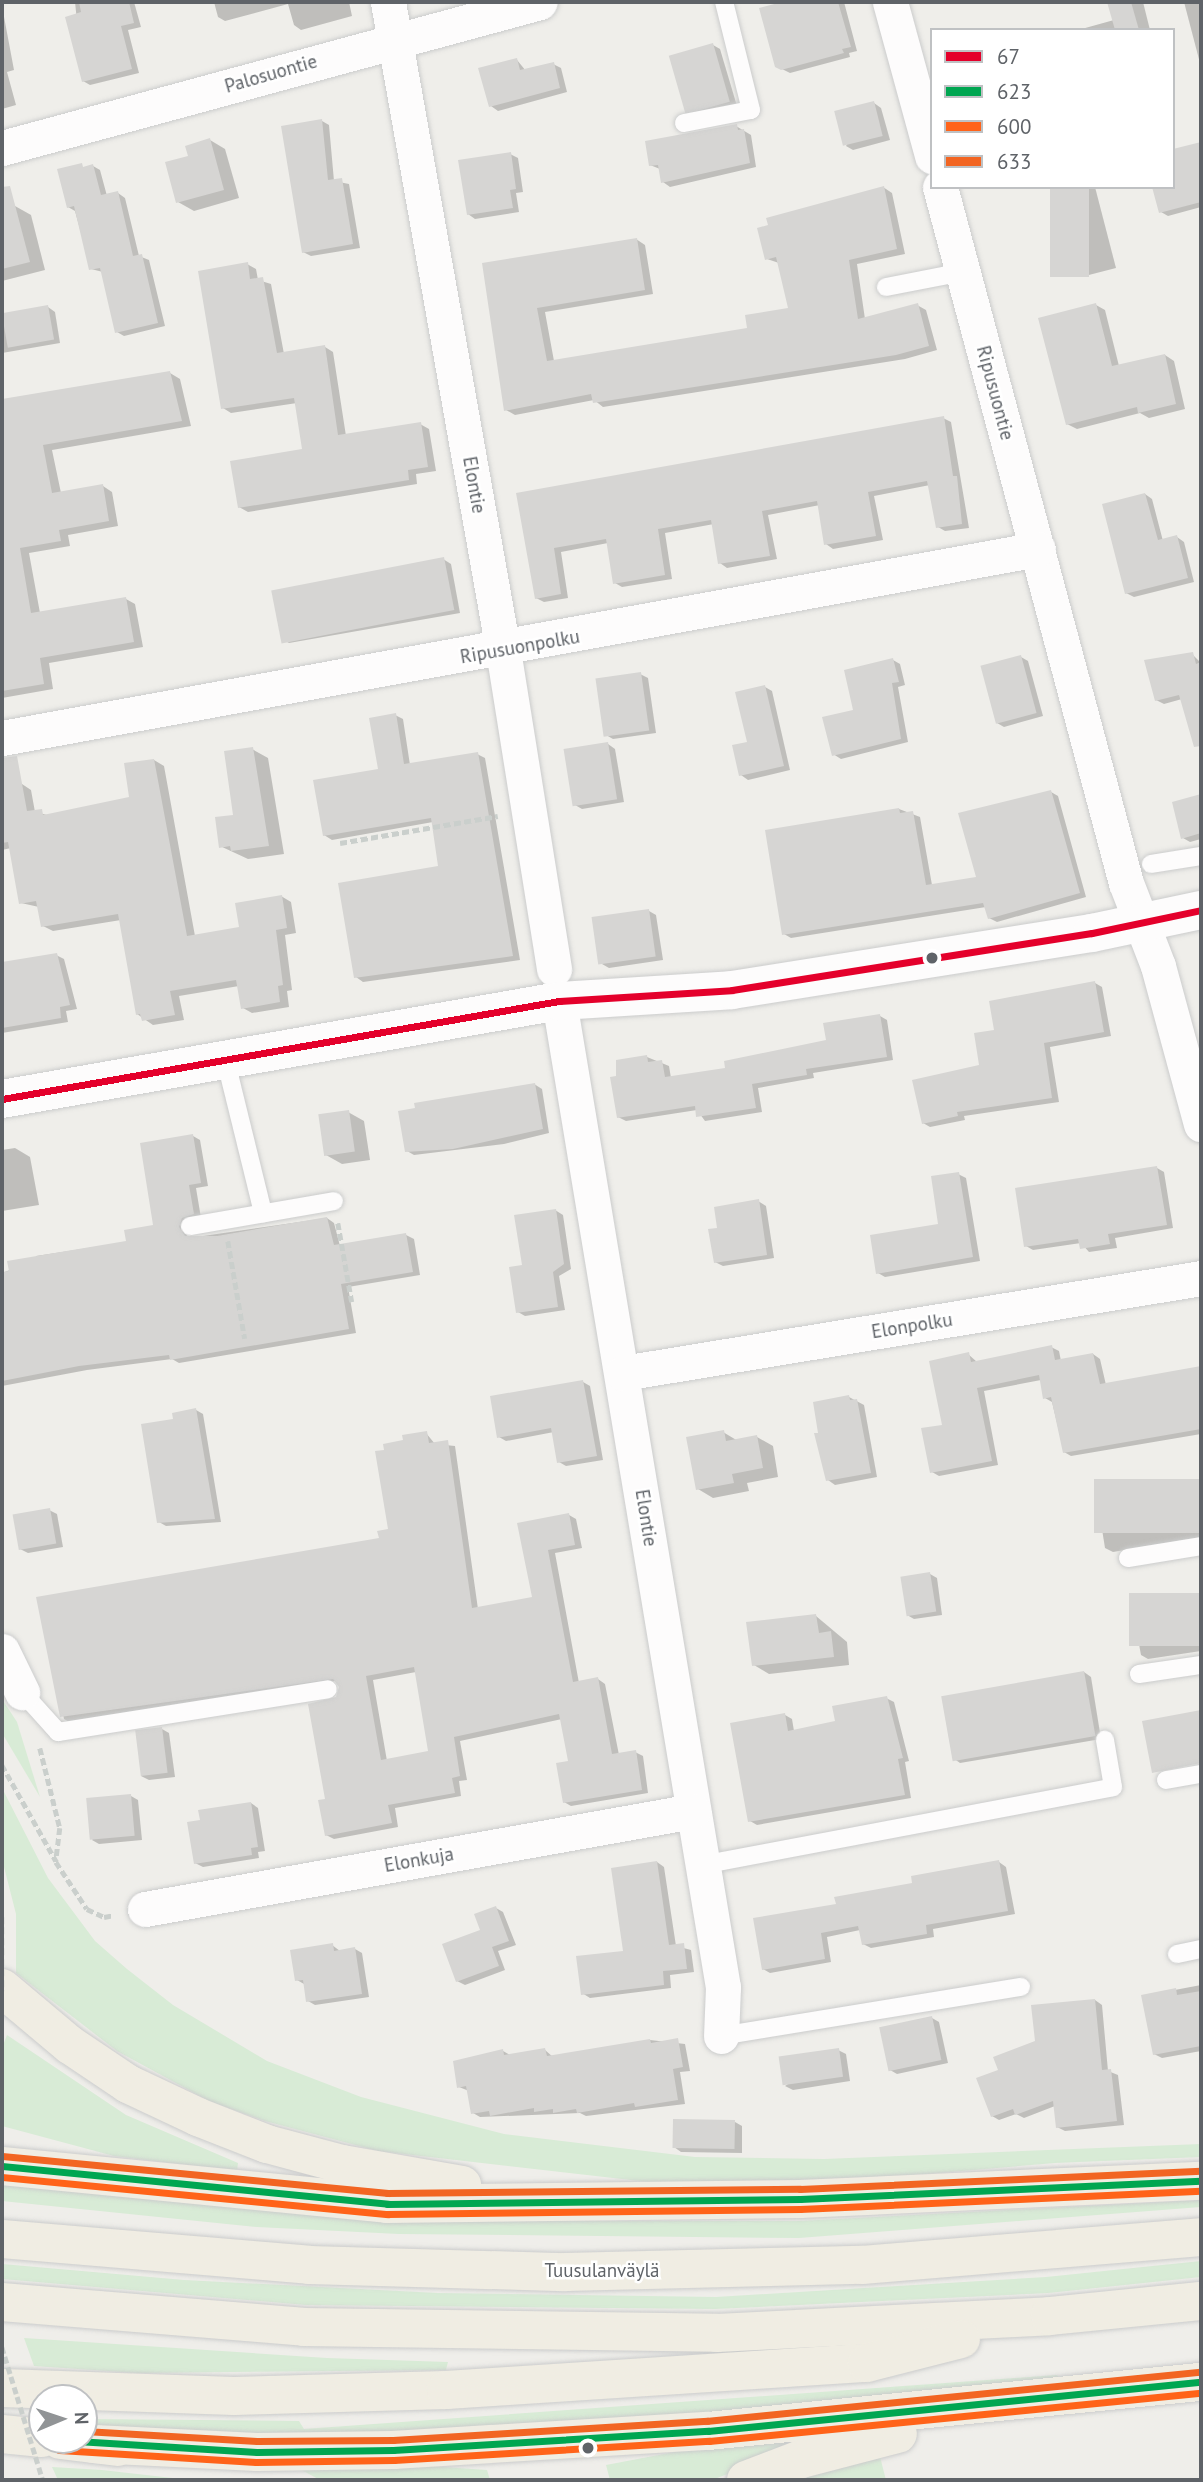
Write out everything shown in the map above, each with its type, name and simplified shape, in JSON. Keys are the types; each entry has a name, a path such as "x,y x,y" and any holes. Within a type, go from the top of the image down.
{"highway":[{"path":"2,1989 70,2045 128,2084 267,2144 422,2179 579,2201"},
{"path":"2,2166 387,2204 800,2199 1201,2181"},
{"name":"Tuusulanväylä","path":"2,2239 309,2265 565,2272 862,2265 1201,2237"},
{"path":"2,2302 181,2319 438,2332 717,2333 1051,2315 1201,2301"},
{"path":"2,2388 234,2396 446,2390 760,2371 867,2363 1051,2315"},
{"path":"98,2443 257,2452 407,2449 729,2429 1201,2382"},
{"path":"746,2480 801,2459 869,2440 1201,2382"},
{"path":"2,2434 28,2437"},
{"path":"98,2445 199,2458 281,2480"}],"street":[{"name":"Elontie","path":"388,2 398,39 503,650 527,811 723,1987 721,2036"},
{"name":"Palosuontie","path":"2,148 540,2"},
{"path":"890,2 930,149"},
{"name":"Ripusuontie","path":"941,189 1126,883 1158,966 1201,1124"},
{"name":"Ripusuonpolku","path":"2,738 503,650 1038,549"},
{"path":"2,1099 225,1058 556,985 732,990 1141,923 1201,910"},
{"name":"Elonpolku","path":"622,1373 1201,1278"},
{"path":"2,1651 22,1692"},
{"name":"Elonkuja","path":"145,1909 693,1811"}],"lane":[{"path":"684,123 751,110 724,2"},
{"path":"886,287 963,272"},
{"path":"1151,864 1201,856"},
{"path":"225,1058 263,1213"},
{"path":"190,1226 334,1201"},
{"path":"1128,1558 1201,1546"},
{"path":"1139,1675 1201,1665"},
{"path":"22,1692 58,1732 328,1689"},
{"path":"702,1865 1113,1787 1105,1740"},
{"path":"1166,1780 1201,1774"},
{"path":"1177,1954 1201,1949"},
{"path":"721,2036 1021,1987"}],"path":[{"path":"341,843 527,811"},
{"path":"334,1201 352,1302"},
{"path":"225,1220 245,1339"},
{"path":"22,1692 60,1828 57,1862"},
{"path":"2,1766 57,1862 88,1909 104,1917 145,1909"},
{"path":"2,1917 2,1989"},
{"path":"2,2347 43,2480"}],"green space":[{"path":"2,1699 17,1722 40,1797 2,1733"},
{"path":"2,1788 48,1878 95,1941 127,1969 173,2005 267,2061 361,2097 504,2134 695,2157 824,2159 1201,2144 1201,2157 1055,2163 879,2178 657,2183 378,2151 265,2121 209,2101 117,2051 16,1973 16,1914 2,1859"},
{"path":"7,2035 126,2115 238,2163 237,2171 114,2156 2,2126 2,2048"},
{"path":"2,2174 521,2221 799,2221 1201,2200 1201,2207 799,2238 399,2234 257,2227 2,2201"},
{"path":"1201,2261 1201,2277 1048,2293 715,2309 306,2305 2,2279 2,2264 184,2280 438,2293 716,2297 1046,2277"},
{"path":"24,2338 327,2358 448,2362 446,2370 137,2373 34,2366"},
{"path":"1057,2375 1061,2381 991,2390 336,2441 98,2431 98,2419 299,2421 304,2429"},
{"path":"798,2437 800,2446 712,2480 610,2480 606,2465 706,2446"},
{"path":"880,2457 886,2480 799,2480 805,2478"},
{"path":"429,2466 487,2470 490,2480 320,2480 296,2467"},
{"path":"52,2467 102,2470 190,2480 58,2480"}],"building":[{"path":"79,2 129,2 134,23 121,26 132,69 82,82 65,17 81,12"},
{"path":"782,2 838,2 851,47 842,49 844,53 781,70 775,67 759,8"},
{"path":"1107,2 1131,2 1138,28 1114,28"},
{"path":"713,43 730,102 686,114 669,56"},
{"path":"517,58 520,70 554,62 560,88 489,107 478,68"},
{"path":"874,101 883,136 843,146 834,111"},
{"path":"322,119 328,180 342,178 353,244 302,253 281,126"},
{"path":"737,124 738,130 744,129 750,163 661,183 658,165 649,166 645,141"},
{"path":"210,138 224,190 176,203 165,162 188,156 185,146"},
{"path":"1201,142 1201,202 1159,213 1153,189 1175,189 1175,148"},
{"path":"511,152 516,189 510,190 513,208 467,215 458,160"},
{"path":"82,163 83,167 93,164 101,195 118,191 133,256 142,254 158,323 115,333 100,268 89,270 74,206 67,208 57,169"},
{"path":"10,186 30,262 2,269 2,187"},
{"path":"884,186 897,249 849,260 858,319 918,303 929,346 896,355 593,403 591,394 504,411 482,263 637,238 645,290 537,308 547,361 747,328 745,315 788,308 776,257 765,260 757,228 768,225 766,218"},
{"path":"1050,189 1089,189 1089,277 1050,277"},
{"path":"248,262 250,279 263,277 277,353 325,345 338,435 421,422 428,467 408,470 409,480 238,508 230,461 302,449 294,398 221,409 198,271"},
{"path":"1096,303 1112,366 1165,354 1176,404 1138,413 1137,407 1066,425 1038,318"},
{"path":"48,305 54,339 8,348 2,313"},
{"path":"170,371 182,421 43,445 52,493 103,484 109,521 59,530 61,541 20,548 31,613 126,597 134,642 40,658 44,684 2,691 2,399"},
{"path":"944,416 953,476 957,476 962,524 936,528 927,481 868,492 876,536 824,545 817,501 762,511 770,556 718,564 711,520 658,529 665,575 613,584 606,539 554,548 561,594 535,599 516,493"},
{"path":"1145,493 1158,540 1177,535 1188,578 1125,594 1102,504"},
{"path":"444,557 454,610 282,644 271,591"},
{"path":"1193,652 1196,664 1201,662 1201,746 1194,747 1179,695 1155,701 1144,660"},
{"path":"1021,655 1037,713 996,724 980,666"},
{"path":"893,658 899,682 892,683 901,739 832,756 822,717 853,710 844,670"},
{"path":"641,672 649,730 604,737 595,678"},
{"path":"765,685 784,766 739,776 732,745 747,742 735,692"},
{"path":"396,713 404,764 478,752 513,956 354,978 338,883 438,866 431,818 323,836 313,780 378,769 369,718"},
{"path":"608,742 617,799 573,806 564,749"},
{"path":"253,747 269,846 231,851 230,846 219,848 215,817 233,815 224,751"},
{"path":"17,756 27,811 42,809 43,815 129,797 124,763 154,759 187,936 239,927 235,903 282,895 287,928 276,930 283,985 278,986 280,1002 241,1009 236,980 170,991 175,1015 142,1021 140,1014 136,1015 118,914 41,927 36,901 19,904 8,842 2,843 2,758"},
{"path":"1051,790 1080,893 988,919 983,903 782,935 765,830 899,808 900,813 913,811 926,885 976,877 958,813"},
{"path":"1201,794 1201,833 1181,839 1172,802"},
{"path":"649,909 656,957 598,965 592,917"},
{"path":"57,953 70,1005 60,1007 61,1018 2,1028 2,962"},
{"path":"1095,981 1104,1032 1044,1043 1052,1098 957,1112 958,1116 922,1124 912,1080 979,1065 974,1033 994,1030 989,1001"},
{"path":"880,1014 887,1057 806,1069 807,1075 752,1084 756,1108 696,1117 695,1106 617,1118 610,1077 616,1076 616,1060 647,1055 648,1062 662,1060 665,1077 725,1068 724,1061 826,1040 823,1023"},
{"path":"535,1083 543,1129 453,1149 405,1152 398,1111 415,1108 414,1103"},
{"path":"349,1110 355,1152 324,1156 318,1114"},
{"path":"193,1134 201,1183 189,1185 194,1214 182,1218 179,1227 185,1236 217,1236 327,1217 334,1245 406,1233 413,1272 341,1284 349,1329 170,1360 169,1355 79,1366 2,1381 2,1272 9,1271 7,1261 126,1241 124,1230 153,1225 140,1143"},
{"path":"1157,1166 1167,1225 1108,1234 1110,1244 1080,1249 1078,1239 1024,1247 1015,1188"},
{"path":"959,1172 973,1257 876,1274 870,1235 938,1224 931,1176"},
{"path":"759,1199 767,1255 714,1263 708,1229 717,1228 714,1207"},
{"path":"556,1209 564,1264 553,1272 558,1307 516,1313 509,1267 522,1265 514,1215"},
{"path":"1052,1345 1055,1360 1093,1353 1100,1384 1201,1366 1201,1429 1063,1453 1051,1397 1043,1399 1039,1375 977,1388 992,1461 930,1473 921,1428 942,1425 929,1361 969,1352 971,1362"},
{"path":"583,1380 597,1456 557,1463 551,1428 497,1438 490,1396"},
{"path":"849,1395 850,1400 857,1399 871,1473 826,1481 814,1433 818,1433 813,1402"},
{"path":"196,1408 215,1519 157,1523 141,1424 173,1419 172,1413"},
{"path":"724,1430 726,1441 757,1435 763,1468 732,1474 734,1483 696,1490 686,1437"},
{"path":"427,1431 429,1443 448,1440 472,1608 532,1597 517,1523 569,1513 575,1545 548,1550 573,1682 598,1677 612,1754 636,1750 642,1790 563,1803 556,1763 568,1761 559,1714 454,1737 460,1776 452,1778 455,1793 388,1805 392,1823 325,1836 318,1800 325,1799 308,1704 336,1697 339,1687 333,1679 60,1717 36,1597 379,1538 377,1531 388,1529 375,1451 384,1450 383,1444 403,1440 402,1435","holes":["414,1667 428,1751 381,1760 366,1676"]},
{"path":"1094,1479 1201,1479 1201,1533 1094,1533"},
{"path":"50,1508 56,1543 19,1550 13,1515"},
{"path":"930,1572 936,1612 907,1616 900,1577"},
{"path":"1129,1593 1201,1593 1201,1646 1129,1646"},
{"path":"816,1614 819,1633 831,1631 834,1657 752,1666 746,1622"},
{"path":"1084,1671 1095,1736 953,1761 941,1696"},
{"path":"887,1696 903,1758 898,1759 905,1795 748,1822 730,1723 785,1713 788,1731 835,1721 832,1706"},
{"path":"1201,1710 1201,1763 1152,1773 1142,1721"},
{"path":"162,1727 168,1773 141,1776 135,1730"},
{"path":"131,1794 135,1836 90,1840 86,1798"},
{"path":"251,1802 258,1847 251,1848 252,1855 194,1864 187,1822 200,1820 198,1810"},
{"path":"999,1860 1008,1911 926,1925 927,1934 862,1945 858,1926 821,1933 825,1959 762,1970 753,1918 836,1904 834,1897 912,1883 911,1876"},
{"path":"657,1861 669,1945 684,1943 687,1969 663,1971 664,1985 581,1995 576,1956 623,1951 611,1868"},
{"path":"496,1906 509,1941 492,1947 499,1966 456,1982 442,1944 480,1930 474,1914"},
{"path":"333,1943 334,1951 355,1947 362,1994 306,2002 303,1980 295,1981 290,1950"},
{"path":"1176,1988 1177,1995 1201,1991 1201,2046 1153,2055 1141,1995"},
{"path":"1095,1999 1102,2070 1111,2069 1117,2121 1056,2128 1053,2101 1015,2115 1013,2109 991,2117 976,2078 998,2070 993,2057 1035,2041 1031,2005"},
{"path":"932,2016 941,2060 889,2071 879,2027"},
{"path":"678,2038 683,2067 673,2069 678,2100 635,2107 634,2103 577,2113 576,2109 553,2113 553,2109 534,2112 534,2108 490,2116 489,2111 471,2114 466,2086 457,2088 453,2061 503,2049 504,2055 545,2048 547,2056 650,2039 651,2043"},
{"path":"839,2048 843,2077 783,2085 779,2056"},
{"path":"673,2119 735,2120 734,2149 672,2148"}],"transit line":[{"name":"67","path":"2,1099 559,1001 732,990 1092,933 1201,910"},
{"name":"633","path":"3,2156 387,2193 800,2189 1201,2171"},
{"name":"623","path":"2,2166 387,2204 800,2199 1201,2181"},
{"name":"600","path":"2,2177 387,2214 800,2209 1201,2191"},
{"name":"633","path":"98,2432 257,2441 393,2440 707,2421 1200,2372"},
{"name":"623","path":"98,2442 257,2452 393,2450 708,2431 1201,2382"},
{"name":"600","path":"98,2452 256,2462 394,2460 709,2441 1201,2393"}]}
